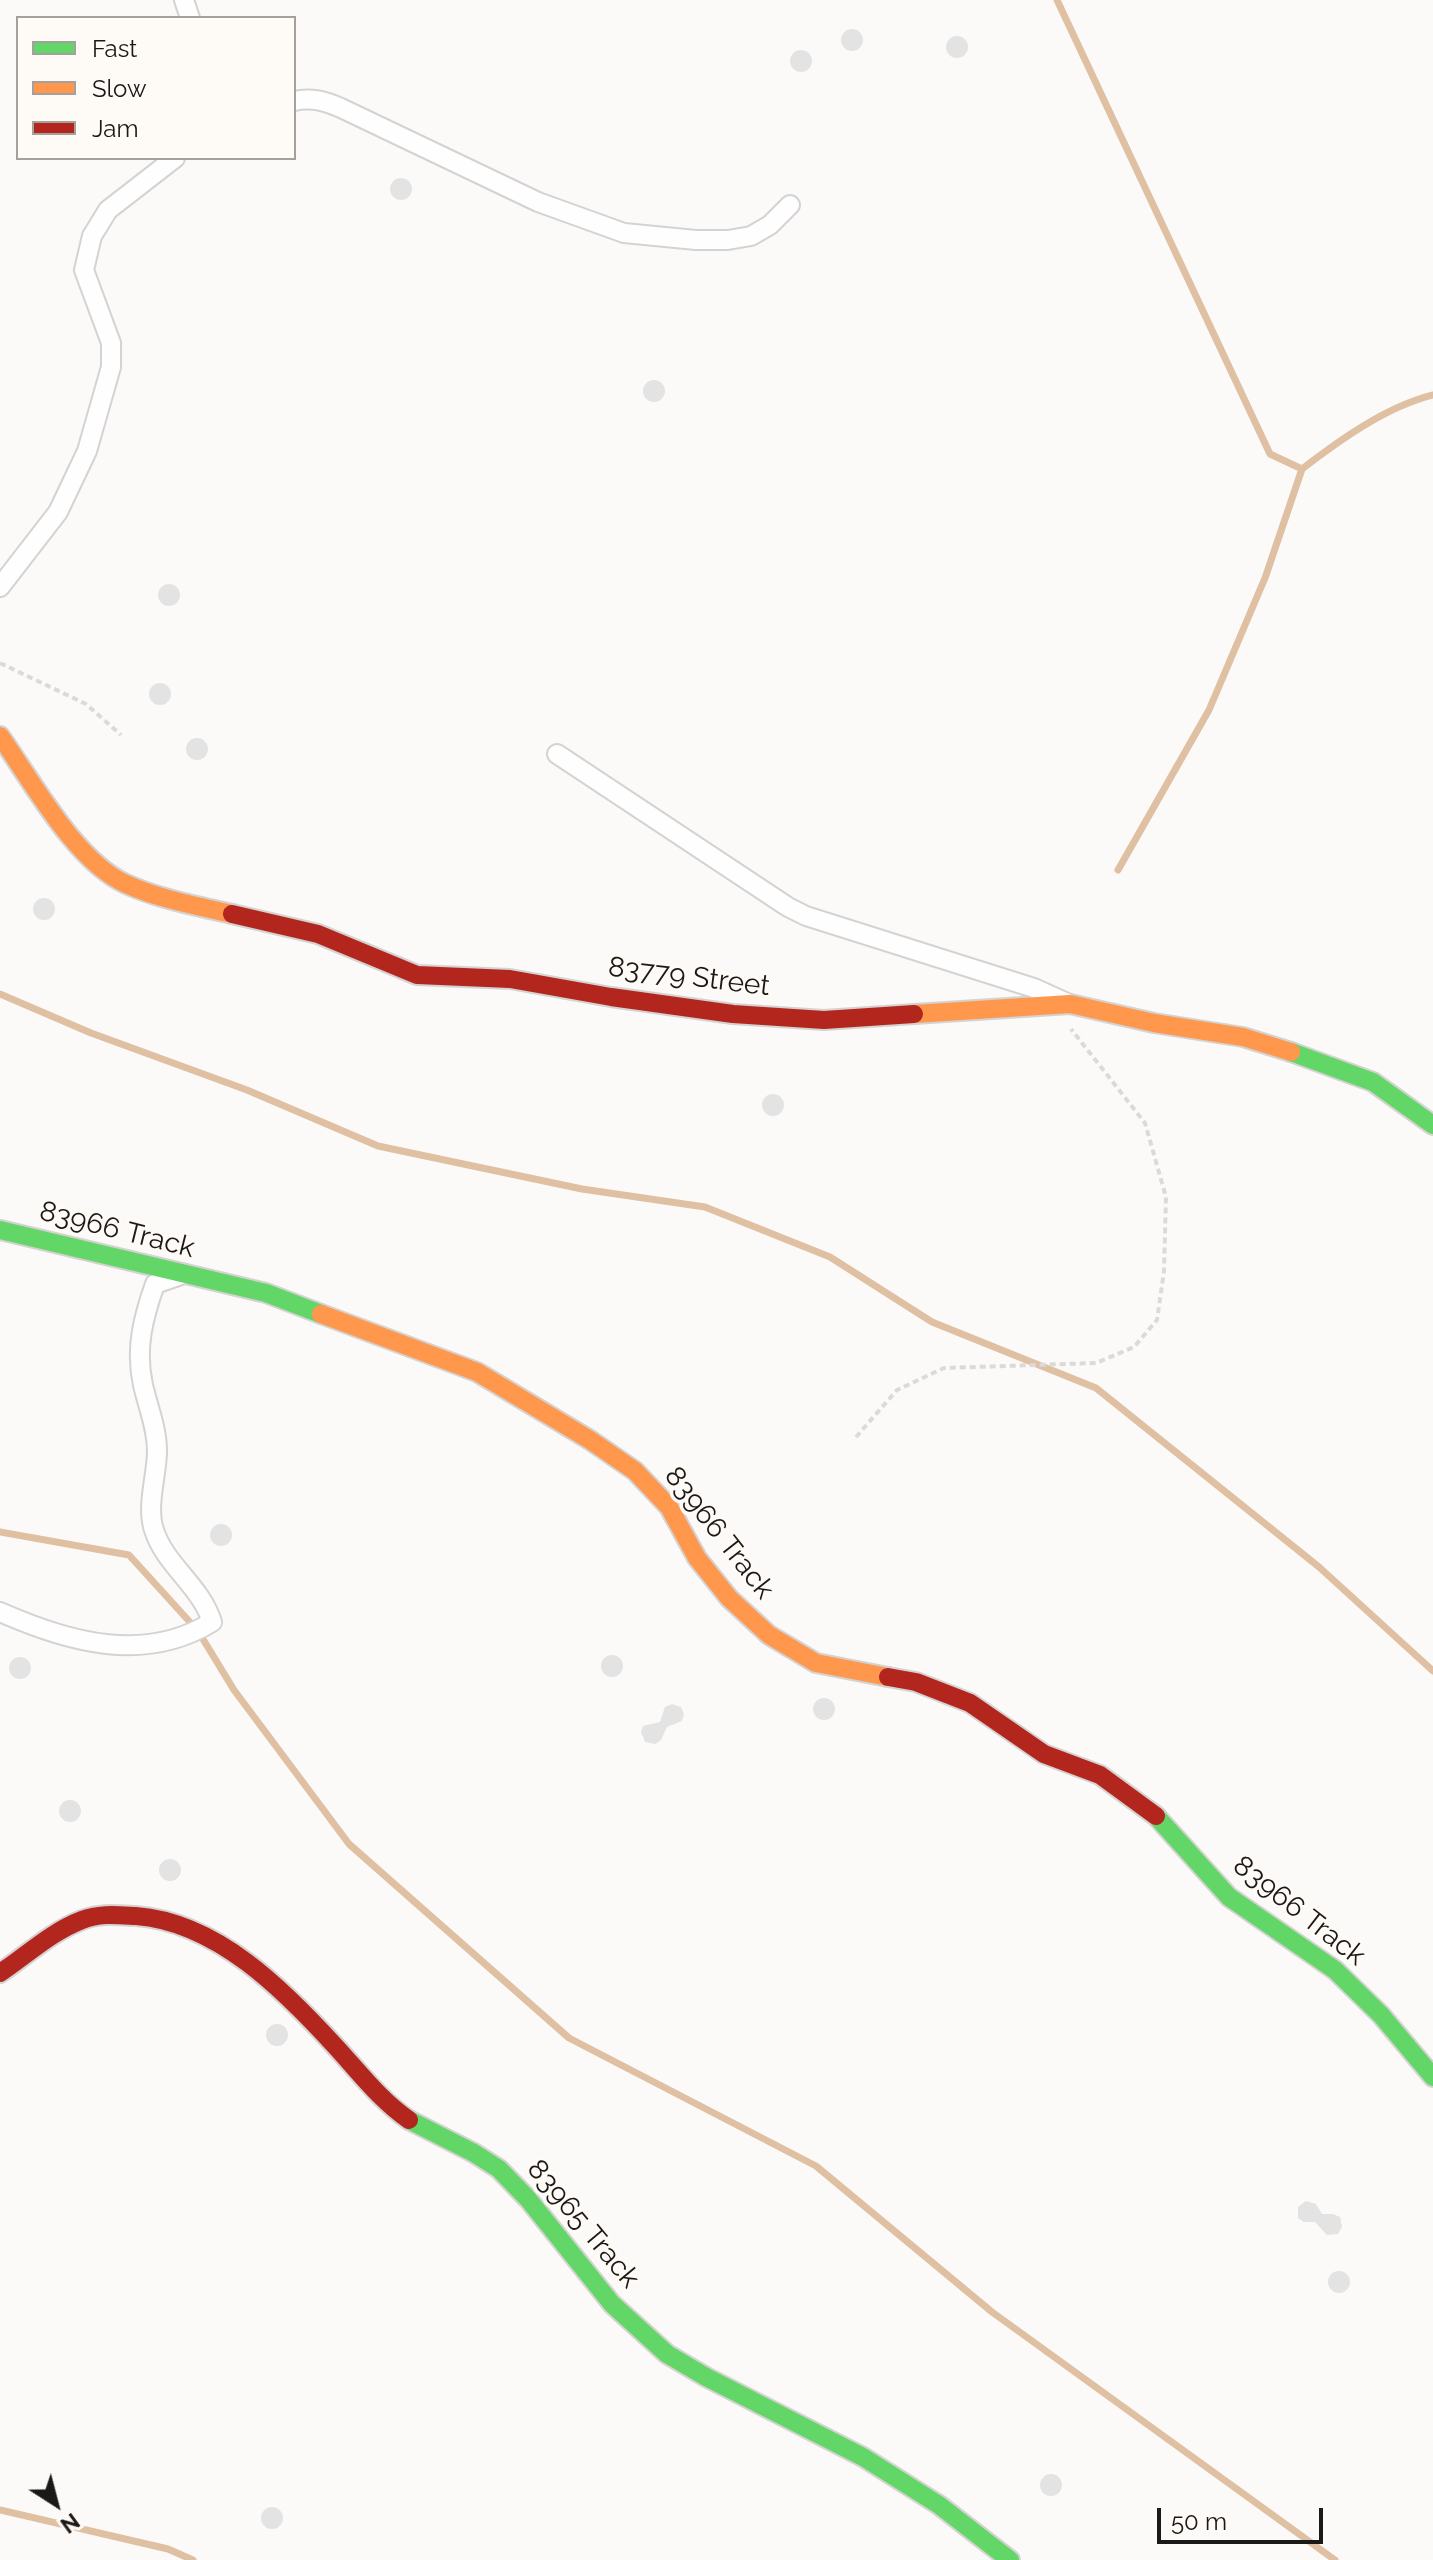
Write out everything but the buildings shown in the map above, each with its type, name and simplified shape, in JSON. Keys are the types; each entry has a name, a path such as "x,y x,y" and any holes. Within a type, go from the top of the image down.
{"street":[{"path":"296,100 305,98 334,104 538,202 624,233 696,240 751,236 770,225 790,205"},
{"path":"0,587 58,512 87,451 111,367 111,343 84,270 92,236 108,210 172,160"},
{"name":"83779 Street","path":"0,736 74,841 95,865 125,884 176,901 318,934 417,975 510,979 718,1012 824,1020 1061,1004 1243,1037 1294,1053 1373,1082 1433,1125"},
{"path":"557,754 806,916 1021,983 1061,1004"},
{"name":"83966 Track","path":"0,1230 266,1293 477,1372 635,1471 669,1507 697,1558 729,1598 769,1635 816,1663 916,1682 970,1703 1044,1754 1100,1775 1125,1791 1156,1816 1229,1897 1335,1970 1381,2015 1433,2077"},
{"path":"0,1612 108,1646 153,1645 198,1631 212,1622 191,1582 168,1555 153,1529 157,1449 138,1351 144,1315 155,1284 181,1275"},
{"name":"83965 Track","path":"0,1973 25,1958 42,1942 97,1915 161,1919 186,1927 222,1947 287,1999 409,2120 469,2150 507,2175 540,2211 602,2292 651,2342 680,2363 859,2454 935,2504 1010,2560"}],"path":[{"path":"0,663 86,704 121,735"},
{"path":"856,1437 897,1390 944,1368 1096,1363 1134,1347 1157,1320 1164,1271 1166,1197 1145,1123 1061,1004"}],"waterway":[{"path":"1057,0 1270,454 1302,469 1381,416 1433,395"},
{"path":"1118,870 1209,710 1265,578 1302,469"},
{"path":"0,994 91,1033 247,1090 378,1146 582,1189 705,1207 830,1257 932,1322 1096,1388 1319,1567 1433,1671"},
{"path":"0,1532 129,1555 198,1631 234,1690 349,1844 569,2038 816,2166 992,2312 1335,2560"},
{"path":"0,2510 168,2549 193,2560"}],"traffic: fast":[{"path":"1291,1052 1373,1082 1433,1125"},
{"path":"0,1230 266,1293 321,1314"},
{"path":"1156,1816 1229,1897 1335,1970 1381,2015 1433,2077"},
{"path":"409,2120 499,2169 528,2199 612,2304 667,2354 863,2457 939,2505 1010,2560"}],"traffic: slow":[{"path":"0,736 72,839 107,873 152,894 232,914"},
{"path":"914,1014 1070,1004 1154,1023 1243,1037 1291,1052"},
{"path":"321,1314 477,1372 590,1440 635,1471 669,1507 697,1558 729,1598 769,1635 816,1663 888,1677"}],"traffic: jam":[{"path":"232,914 318,934 417,975 510,979 733,1014 824,1020 914,1014"},
{"path":"888,1677 916,1682 970,1703 1044,1754 1100,1775 1156,1816"},
{"path":"0,1973 60,1931 95,1916 136,1916 166,1921 194,1931 247,1962 271,1982 316,2025 379,2095 409,2120"}]}
